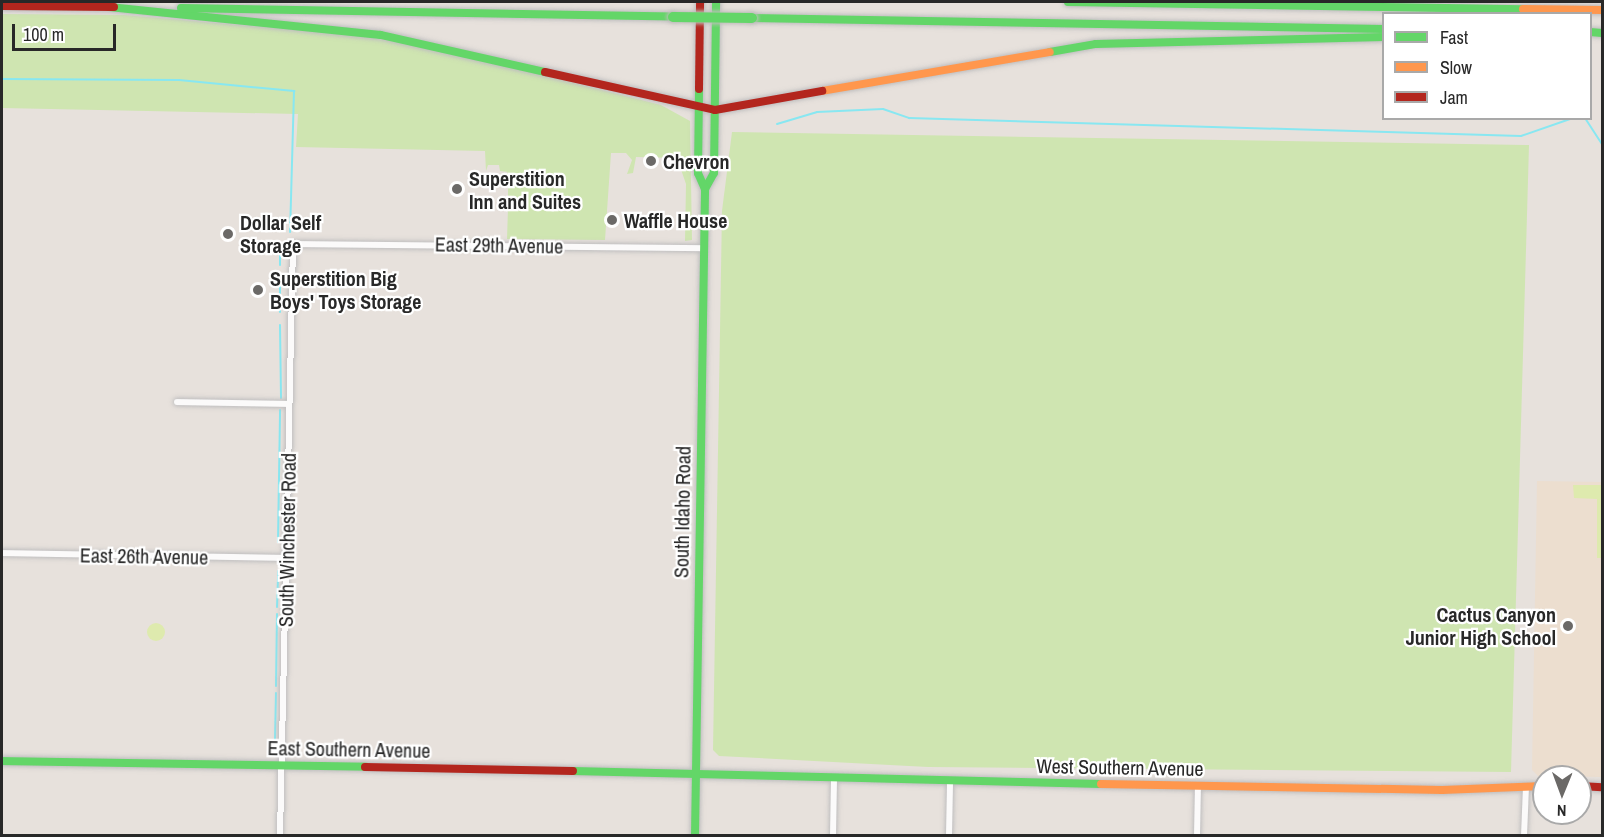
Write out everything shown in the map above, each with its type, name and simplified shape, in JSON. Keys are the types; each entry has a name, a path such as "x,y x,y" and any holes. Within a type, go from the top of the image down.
{"main road":[{"name":"South Idaho Road","path":"695,836 705,248 705,189 698,172 700,2"},
{"name":"South Idaho Road","path":"705,189 714,173 716,2"},
{"path":"1068,2 1602,9"},
{"path":"1321,2 1364,6"},
{"path":"2,6 1382,29"},
{"path":"109,7 381,35 715,110 1107,43 1382,37"},
{"name":"East Southern Avenue","path":"2,761 696,773"},
{"name":"West Southern Avenue","path":"696,773 834,780 1198,786 1532,786"}],"street":[{"name":"East 29th Avenue","path":"293,244 705,248"},
{"name":"South Winchester Road","path":"280,836 284,765 293,244"},
{"path":"177,402 289,404"},
{"name":"East 26th Avenue","path":"2,554 287,558"},
{"path":"833,836 834,780"},
{"path":"949,836 950,782"},
{"path":"1197,836 1198,786"},
{"path":"1524,836 1526,786"}],"shaded area":[{"name":"Cactus Canyon Junior High School","path":"1537,481 1602,482 1602,777 1592,777 1592,765 1532,765"}],"green space":[{"path":"2,14 124,15 354,35 448,51 661,105 690,121 692,240 685,241 686,184 677,158 636,157 633,173 627,174 632,160 626,153 611,153 605,240 507,239 508,208 503,207 508,206 508,178 503,177 508,172 500,171 499,165 488,165 486,171 485,151 296,147 298,114 2,108"},
{"path":"732,132 1529,145 1511,772 928,767 719,756 713,750 722,211"},
{"path":"1573,485 1602,485 1602,558 1597,558 1597,499 1574,498"},
{"path":"156,623 164,628 165,632 160,640 156,641 148,636 147,632 152,624"}],"waterway":[{"path":"2,79 179,80 294,91 290,232"},
{"path":"777,124 817,112 883,109 909,118 1521,136 1567,120"},
{"path":"1586,120 1602,144"},
{"path":"280,249 280,265"},
{"path":"280,279 280,312"},
{"path":"280,325 281,398"},
{"path":"278,542 280,410"},
{"path":"277,607 278,571"},
{"path":"276,686 277,614"},
{"path":"275,740 276,693"}],"traffic: fast":[{"path":"705,189 714,173 716,2"},
{"path":"1068,2 1523,9"},
{"path":"109,7 381,35 545,72"},
{"path":"181,8 673,17"},
{"path":"673,17 752,18"},
{"path":"752,18 1382,29"},
{"path":"1592,32 1602,33"},
{"path":"1050,52 1096,44 1382,37"},
{"path":"695,836 705,189 698,173 699,89"},
{"path":"2,761 365,767"},
{"path":"573,771 1101,784"}],"traffic: slow":[{"path":"1523,9 1602,10"},
{"path":"822,91 1050,52"},
{"path":"1101,784 1442,790 1532,786"}],"traffic: jam":[{"path":"699,89 700,2"},
{"path":"2,6 114,7"},
{"path":"545,72 715,110 822,91"},
{"path":"365,767 573,771"},
{"path":"1592,787 1602,787"}],"place":[{"name":"Chevron","path":"651,161"},
{"name":"Superstition Inn and Suites","path":"457,189"},
{"name":"Waffle House","path":"612,220"},
{"name":"Dollar Self Storage","path":"228,234"},
{"name":"Superstition Big Boys' Toys Storage","path":"258,290"},
{"name":"Cactus Canyon Junior High School","path":"1568,626"}]}
